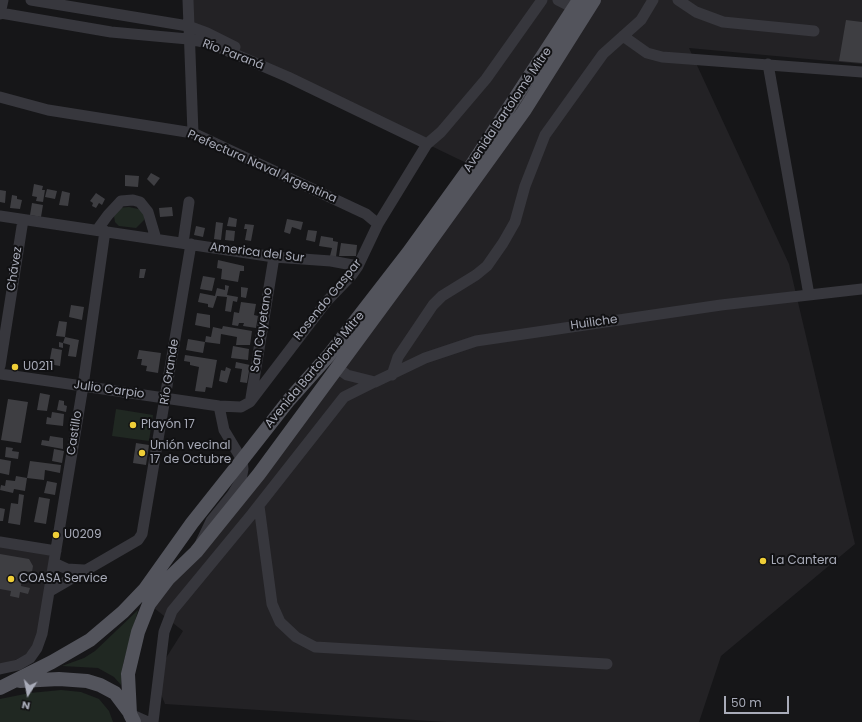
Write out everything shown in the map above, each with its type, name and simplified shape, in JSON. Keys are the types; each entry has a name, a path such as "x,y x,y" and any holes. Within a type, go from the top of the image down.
{"main road":[{"name":"Avenida Bartolomé Mitre","path":"132,718 128,674 141,622 149,604 159,590 201,546 259,474 524,111 594,0"},
{"name":"Avenida Bartolomé Mitre","path":"3,686 90,640 123,612 150,583 192,523 289,400 334,349 408,253 473,163 577,4"},
{"path":"3,686 29,680 59,679 87,681 100,685 115,693 132,718"}],"street":[{"path":"0,13 2,0"},
{"path":"31,0 188,26 214,36 288,77"},
{"path":"188,0 188,39 193,133"},
{"name":"Rosendo Gaspar","path":"250,402 327,301 351,276 358,266 378,224 427,144 441,132 486,79 542,0"},
{"path":"558,0 577,4"},
{"path":"392,375 398,357 433,305 442,296 476,275 487,266 515,222 524,186 545,135 593,65 641,20 653,0"},
{"path":"678,0 696,12 723,22 814,31"},
{"name":"Río Paraná","path":"0,13 111,32 188,39 209,43 288,77 427,144"},
{"path":"623,36 647,53 662,57 862,72"},
{"path":"768,64 809,295"},
{"name":"Prefectura Naval Argentina","path":"0,97 48,110 193,133 366,214 378,224"},
{"path":"101,231 108,215 121,201 133,200 140,202 148,212 156,239"},
{"name":"Río Grande","path":"50,591 138,540 142,534 153,448 166,398 187,244 189,202"},
{"name":"America del Sur","path":"0,216 274,257 331,261 358,266"},
{"name":"Chávez","path":"0,366 22,220"},
{"name":"Castillo","path":"0,669 18,665 30,658 37,648 42,634 83,386 101,231"},
{"name":"San Cayetano","path":"250,402 274,257"},
{"name":"Huiliche","path":"153,722 164,632 169,616 177,603 259,506 344,397 425,358 476,341 721,305 862,289"},
{"path":"336,367 347,375 374,382"},
{"name":"Julio Carpio","path":"0,374 219,406"},
{"path":"201,546 202,538 211,521 232,495 241,480 243,469 242,460 224,430 219,406 241,408 250,402"},
{"path":"259,506 272,604 280,622 296,637 315,647 607,664"},
{"path":"0,542 56,552"},
{"path":"54,563 67,569 86,570"},
{"path":"132,718 148,722"}],"shaded area":[{"path":"188,0 862,0 862,64 689,48 789,264 855,544 721,656 699,722 446,722 165,704 154,677 183,631 149,604 196,552 481,170 288,77 188,39"},
{"path":"129,207 143,210 145,214 144,220 136,228 119,226 115,222 114,216 118,208"},
{"name":"Playón 17","path":"116,409 153,415 149,441 112,436"},
{"path":"0,542 56,551 37,648 0,669"},
{"path":"138,610 123,664 121,685 114,677 98,668 62,666 84,658 95,651"},
{"path":"61,690 81,692 99,699 109,711 113,722 0,722 0,699 30,693"}],"building":[{"path":"846,20 862,22 862,63 839,61"},
{"path":"151,173 160,178 154,186 147,179"},
{"path":"125,175 139,176 138,187 125,186"},
{"path":"34,184 43,186 42,190 45,190 43,202 36,201 37,197 32,196"},
{"path":"47,189 57,191 55,199 45,197"},
{"path":"0,190 6,191 5,203 0,202"},
{"path":"62,191 70,193 68,206 59,205"},
{"path":"96,193 105,199 102,205 99,203 96,208 92,206 93,203 90,201"},
{"path":"12,195 17,196 17,199 22,200 20,209 10,208"},
{"path":"32,203 43,205 41,217 30,215"},
{"path":"172,207 173,216 160,217 159,208"},
{"path":"229,217 237,219 236,227 227,226"},
{"path":"287,219 303,222 301,230 292,227 290,234 284,232"},
{"path":"216,222 223,223 221,240 214,239"},
{"path":"245,224 254,225 251,241 245,240 247,229 244,229"},
{"path":"196,226 205,228 203,237 194,235"},
{"path":"226,230 235,231 234,241 225,240"},
{"path":"308,230 317,231 315,242 306,240"},
{"path":"321,236 333,238 333,241 338,242 336,257 330,256 332,248 319,246"},
{"path":"341,243 357,245 356,256 339,256"},
{"path":"218,260 244,266 244,271 240,271 238,282 221,279 222,269 217,268"},
{"path":"140,269 146,269 144,278 139,278"},
{"path":"203,276 215,278 212,291 200,289"},
{"path":"225,285 229,286 227,295 238,297 237,302 233,301 231,312 225,311 227,297 217,296 213,308 208,307 208,304 198,302 200,293 215,296 217,288 225,290"},
{"path":"241,287 248,288 246,298 241,297"},
{"path":"241,302 256,304 254,315 258,316 256,328 243,326 244,323 239,323 238,326 232,325 234,312 239,313"},
{"path":"71,305 84,307 82,320 69,317"},
{"path":"197,313 210,315 210,328 195,325"},
{"path":"59,321 67,322 65,337 56,336"},
{"path":"223,326 252,331 250,345 236,345 237,337 221,334 220,344 205,342 206,336 211,337 213,327 222,329"},
{"path":"65,337 79,340 76,357 68,356 70,345 63,343"},
{"path":"188,339 205,342 203,353 186,350"},
{"path":"59,342 63,343 63,348 59,347"},
{"path":"233,346 249,349 248,360 231,358"},
{"path":"52,348 62,350 60,366 49,364"},
{"path":"139,350 161,353 158,373 146,371 147,366 141,365 142,359 137,359"},
{"path":"185,355 217,360 212,388 206,387 205,392 195,391 199,367 190,365 190,362 184,361"},
{"path":"236,362 250,365 247,383 240,382 242,369 235,368"},
{"path":"226,367 231,369 227,383 219,381 221,370 225,371"},
{"path":"40,393 50,395 47,411 37,410"},
{"path":"8,399 28,402 21,443 1,440"},
{"path":"59,400 64,401 64,405 67,406 66,412 57,410"},
{"path":"52,412 64,414 63,426 46,424 47,417 51,418"},
{"path":"50,436 63,438 63,449 41,445 42,440 49,441"},
{"path":"136,443 149,445 146,465 133,463"},
{"path":"6,447 13,448 12,451 19,452 18,459 5,457"},
{"path":"54,449 64,451 62,463 52,461"},
{"path":"0,459 11,461 9,475 0,473"},
{"path":"30,461 61,465 60,473 45,470 44,480 27,478"},
{"path":"16,476 27,478 25,491 14,489 13,493 0,490 1,485 5,486 6,480 15,481"},
{"path":"47,481 57,483 55,495 44,493"},
{"path":"19,494 24,495 20,525 8,523 11,503 18,504"},
{"path":"39,497 50,499 46,524 34,522"},
{"path":"0,508 5,509 3,521 0,521"},
{"name":"COASA Service","path":"0,554 29,559 33,566 32,572 23,571 21,586 30,588 28,594 20,592 19,598 10,596 11,591 0,589"}],"place":[{"name":"U0211","path":"15,367"},
{"name":"Playón 17","path":"133,425"},
{"name":"Unión vecinal 17 de Octubre","path":"142,453"},
{"name":"U0209","path":"56,535"},
{"name":"La Cantera","path":"763,561"},
{"name":"COASA Service","path":"11,579"}]}
